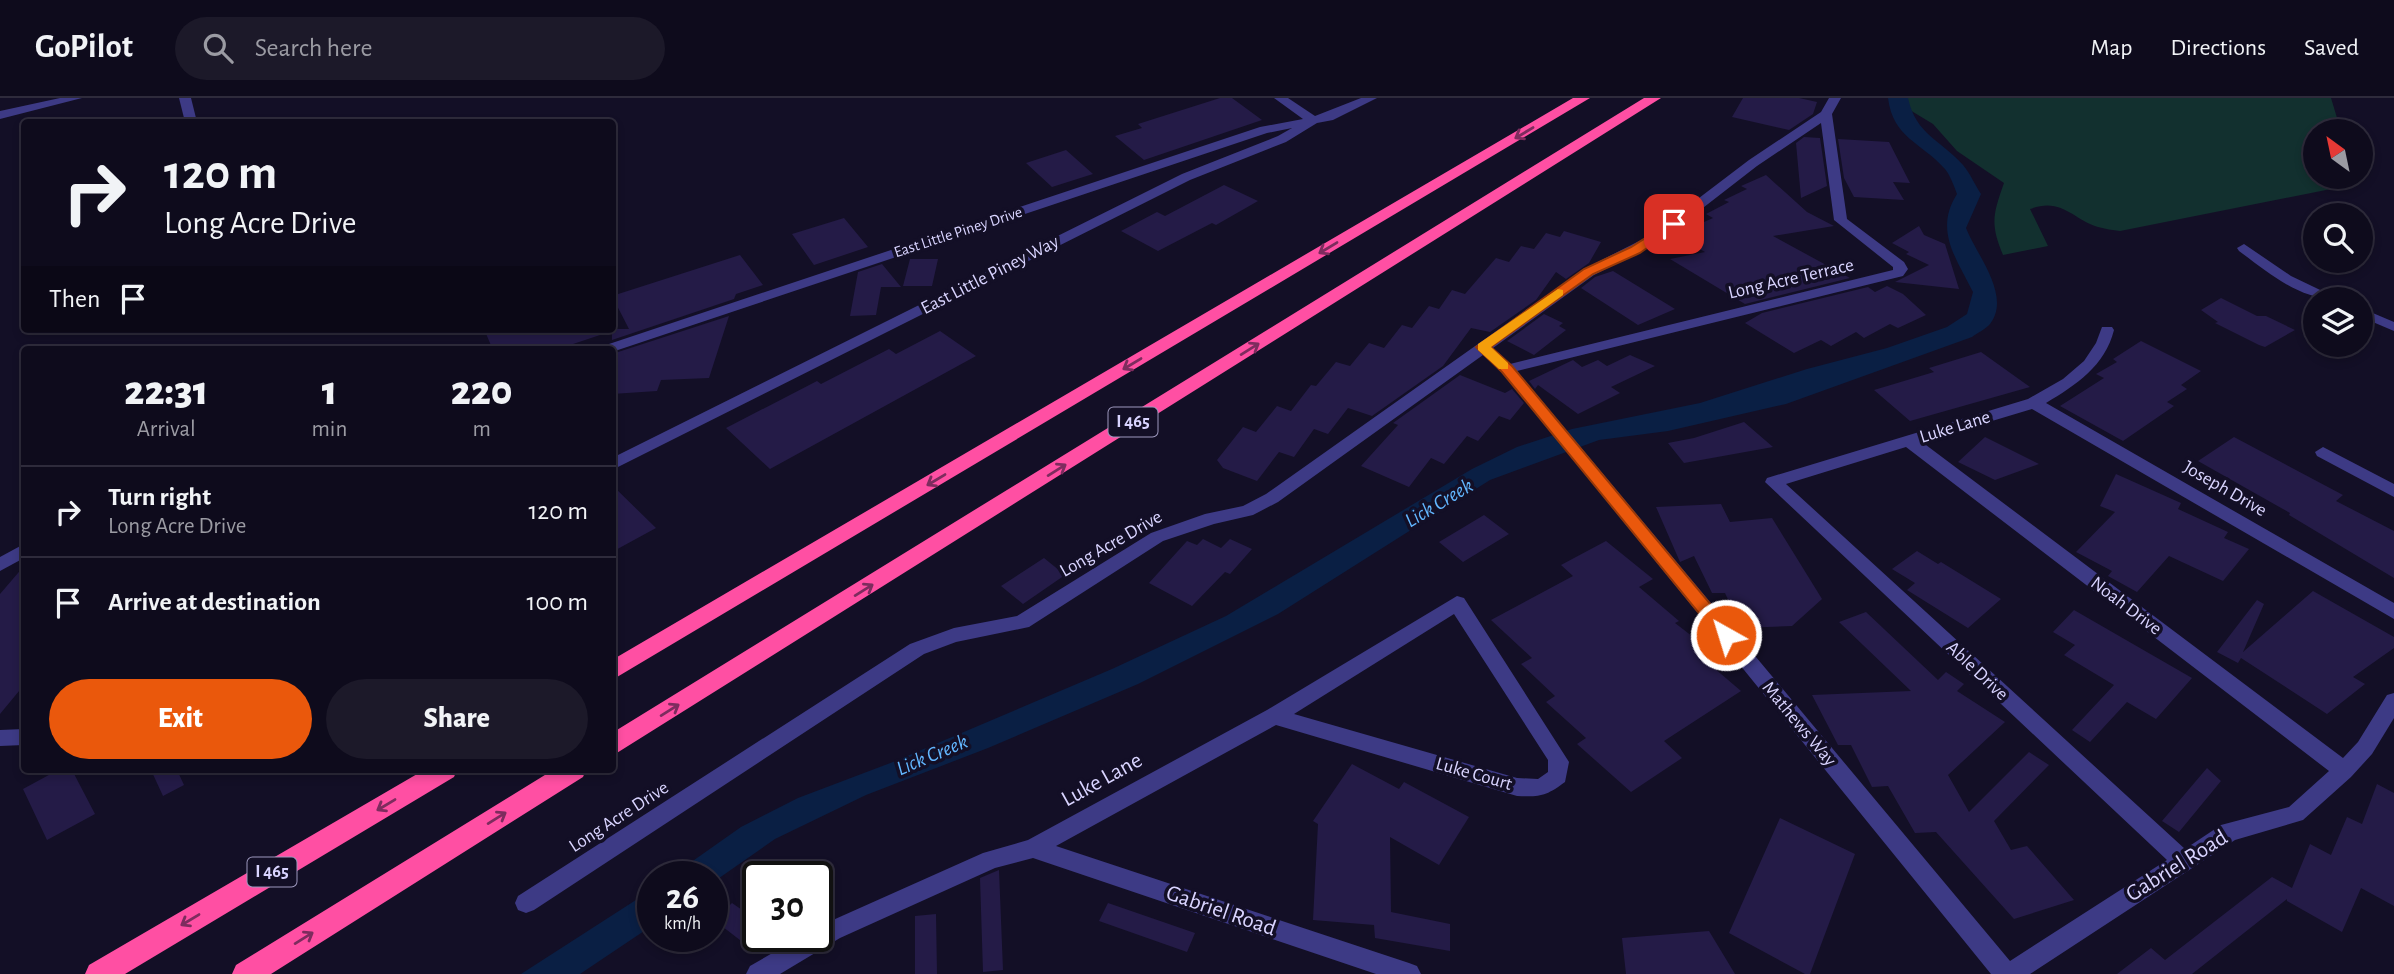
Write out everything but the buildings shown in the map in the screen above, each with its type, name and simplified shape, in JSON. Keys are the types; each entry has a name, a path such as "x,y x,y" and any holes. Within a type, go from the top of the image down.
{"highway":[{"name":"I 465","path":"616,669 1583,98"},
{"name":"I 465","path":"616,744 1654,98"},
{"name":"I 465","path":"99,974 440,773"},
{"path":"246,974 569,773"}],"street":[{"path":"0,115 76,98"},
{"path":"185,98 190,119"},
{"path":"1280,98 1312,120"},
{"name":"East Little Piney Way","path":"616,463 1162,189 1206,168 1282,139 1312,120 1329,117 1371,98"},
{"name":"Long Acre Drive","path":"526,903 917,649 954,635 1022,622 1157,537 1262,503 1589,272 1654,239 1753,163 1826,114 1835,98"},
{"name":"Long Acre Terrace","path":"1507,369 1747,308 1828,292 1898,274 1901,270 1899,265 1841,220 1826,114"},
{"name":"East Little Piney Drive","path":"616,346 1264,130 1312,120"},
{"path":"1135,173 1162,189"},
{"path":"2244,248 2286,279 2304,287"},
{"path":"2373,317 2394,327"},
{"name":"Luke Lane","path":"1773,482 2034,403 2061,388 2083,370 2095,356 2107,330"},
{"name":"Mathews Way","path":"1483,347 1507,369 2008,974"},
{"name":"Joseph Drive","path":"2034,403 2394,612"},
{"name":"Noah Drive","path":"1909,441 2344,771"},
{"path":"2323,452 2394,491"},
{"name":"Able Drive","path":"1773,482 2182,860"},
{"path":"0,565 21,552"},
{"name":"Luke Lane","path":"758,974 832,931 991,860 1033,848 1274,716 1457,603"},
{"name":"Luke Court","path":"1274,716 1517,787 1534,790 1554,780 1558,775 1559,762 1555,754 1457,603"},
{"name":"Gabriel Road","path":"2008,974 2229,832 2295,814 2344,771 2365,748 2394,701"},
{"path":"0,738 21,737"},
{"name":"Gabriel Road","path":"1033,848 1409,974"}],"green space":[{"path":"1890,98 2331,98 2337,119 2303,119 2303,189 2331,189 2120,231 2098,227 2059,207 2041,206 2030,209 2048,246 2003,255 1994,219 2004,183 1957,151 1933,124"}],"water":[{"name":"Lick Creek","path":"1888,98 1908,98 1923,129 1955,156 1981,194 1966,228 1990,275 1997,301 1996,313 1990,324 1972,337 1786,404 1668,431 1599,440 1490,480 1278,614 1138,684 988,748 866,795 775,839 728,872 728,861 693,861 741,827 798,798 893,762 1112,669 1226,616 1472,469 1517,447 1572,429 1700,403 1807,369 1887,348 1947,327 1967,314 1973,292 1954,256 1947,232 1950,207 1957,194 1945,169 1902,131 1891,111"},
{"path":"637,899 637,936 580,974 521,974"}],"slow traffic":[{"path":"1504,366 1483,347 1558,292"}],"route":[{"path":"1674,224 1635,250 1589,272 1483,347 1507,369 1726,635"}]}
